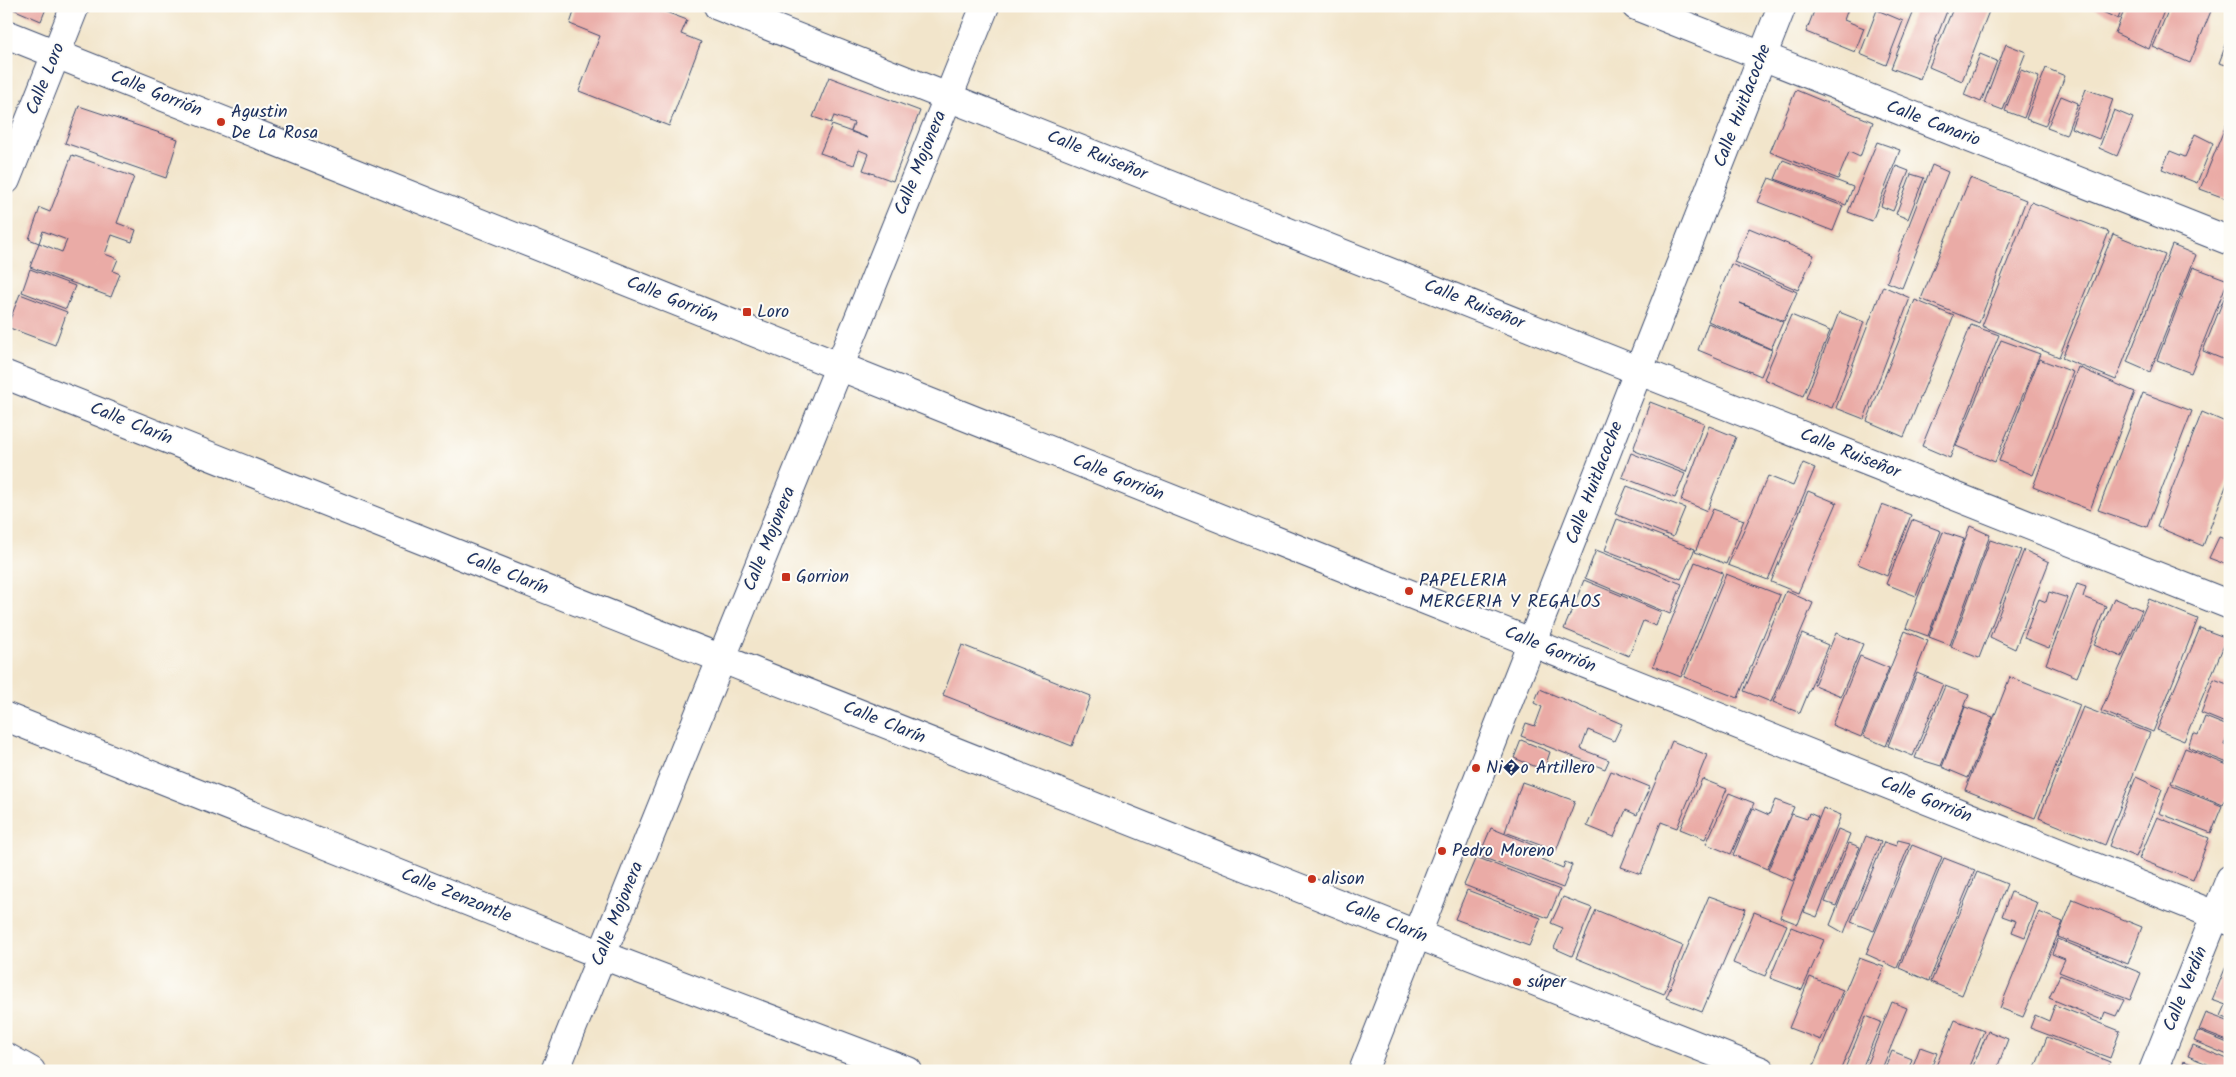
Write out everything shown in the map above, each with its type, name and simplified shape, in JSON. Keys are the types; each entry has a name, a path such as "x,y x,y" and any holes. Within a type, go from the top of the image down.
{"street":[{"name":"Calle Loro","path":"6,180 75,6"},
{"name":"Calle Ruiseñor","path":"718,6 2230,604"},
{"name":"Calle Mojonera","path":"555,1071 985,6"},
{"name":"Calle Canario","path":"1636,6 2230,241"},
{"name":"Calle Huitlacoche","path":"1363,1071 1782,6"},
{"name":"Calle Gorrión","path":"6,34 2223,918"},
{"name":"Calle Clarín","path":"6,375 1761,1071"},
{"name":"Calle Zenzontle","path":"6,717 602,954 908,1071"},
{"name":"Calle Verdín","path":"2153,1071 2223,918 2230,879"},
{"path":"6,1057 31,1071"}],"building":[{"path":"6,6 47,6 41,21"},
{"path":"576,6 650,6 687,20 681,34 701,42 669,126 579,91 600,36 570,24"},
{"path":"1816,6 1849,6 1844,20 1864,28 1855,52 1806,32"},
{"path":"1916,6 1949,6 1920,79 1891,68"},
{"path":"1954,6 1991,6 1962,81 1929,67"},
{"path":"2090,6 2123,6 2118,19"},
{"path":"2126,6 2166,6 2149,49 2115,33"},
{"path":"2170,6 2213,6 2190,63 2153,47"},
{"path":"1877,10 1903,21 1886,65 1860,54"},
{"path":"2230,34 2230,66 2219,63"},
{"path":"2006,44 2026,52 2003,110 1984,103"},
{"path":"1980,54 1997,61 1981,102 1964,95"},
{"path":"2046,68 2065,76 2045,126 2026,119"},
{"path":"2021,70 2039,77 2024,118 2005,111"},
{"path":"829,77 920,111 893,181 863,170 869,154 859,150 854,165 820,153 832,125 868,138 851,131 854,123 834,116 831,123 813,117"},
{"path":"2086,89 2113,99 2099,139 2071,128"},
{"path":"1796,90 1873,122 1860,157 1849,152 1838,179 1770,152"},
{"path":"2061,96 2078,103 2066,135 2047,128"},
{"path":"79,106 178,139 166,178 65,143"},
{"path":"2114,110 2133,118 2117,156 2099,148"},
{"path":"2230,115 2230,200 2200,189"},
{"path":"2195,134 2213,143 2197,183 2162,169 2170,151 2185,157"},
{"path":"1877,142 1900,150 1872,221 1848,212"},
{"path":"72,155 134,177 117,223 136,230 132,242 112,235 105,254 118,259 113,271 120,274 111,297 30,267 39,243 29,239 40,208 50,212","holes":["43,231 67,240 62,252 39,243"]},
{"path":"1783,160 1853,187 1846,205 1775,179"},
{"path":"1932,165 1948,172 1902,288 1887,282"},
{"path":"1896,166 1909,171 1893,211 1881,206"},
{"path":"1911,174 1924,178 1908,219 1896,214"},
{"path":"1769,178 1843,206 1833,231 1758,202"},
{"path":"1970,178 2026,200 1979,323 1921,299"},
{"path":"2031,202 2109,232 2059,357 1982,326"},
{"path":"1749,228 1814,255 1798,290 1734,262"},
{"path":"2113,234 2165,255 2116,380 2062,358"},
{"path":"2172,245 2196,255 2150,372 2127,362"},
{"path":"1731,264 1797,292 1784,321 1740,303 1783,322 1771,349 1708,321"},
{"path":"2193,267 2228,280 2191,373 2157,360"},
{"path":"30,269 75,286 66,309 22,292"},
{"path":"2230,283 2230,362 2203,351"},
{"path":"1883,286 1910,298 1864,419 1836,408"},
{"path":"20,294 67,312 55,345 7,327"},
{"path":"1915,300 1954,316 1904,437 1867,421"},
{"path":"1839,312 1864,322 1832,408 1806,398"},
{"path":"1791,315 1830,331 1803,396 1764,379"},
{"path":"1708,323 1772,350 1761,376 1698,350"},
{"path":"1971,325 1999,335 1950,458 1922,446"},
{"path":"2001,340 2040,354 1995,462 1956,446"},
{"path":"2039,359 2073,372 2033,475 1999,461"},
{"path":"2078,367 2135,392 2090,510 2033,487"},
{"path":"2143,393 2192,411 2147,527 2098,510"},
{"path":"1650,402 1704,423 1686,472 1633,450"},
{"path":"2202,412 2230,424 2230,476 2203,546 2157,527"},
{"path":"1709,426 1736,437 1707,511 1681,500"},
{"path":"1631,453 1685,474 1675,498 1622,477"},
{"path":"1803,463 1815,468 1768,580 1728,565 1768,476 1793,486"},
{"path":"1627,486 1685,508 1673,537 1615,514"},
{"path":"1808,491 1837,503 1798,593 1771,582"},
{"path":"1882,504 1911,515 1887,576 1858,564"},
{"path":"1713,509 1744,520 1726,564 1695,552"},
{"path":"1617,519 1695,549 1681,579 1605,550"},
{"path":"1912,520 1941,531 1916,596 1886,584"},
{"path":"1970,526 1990,535 1950,645 1929,637"},
{"path":"1943,532 1964,539 1928,636 1906,628"},
{"path":"2219,537 2230,541 2230,566 2209,558"},
{"path":"1990,540 2021,550 1979,658 1951,647"},
{"path":"1596,550 1682,584 1670,614 1585,578"},
{"path":"2024,550 2049,562 2015,649 1990,637"},
{"path":"1695,562 1723,573 1681,677 1653,666"},
{"path":"1726,574 1780,595 1738,698 1684,677"},
{"path":"1584,580 1661,612 1656,626 1643,621 1629,656 1564,629"},
{"path":"2077,584 2086,587 2083,597 2106,606 2077,677 2046,664"},
{"path":"1786,591 1813,603 1771,702 1744,691"},
{"path":"2049,592 2068,598 2049,648 2024,638 2039,599 2046,602"},
{"path":"2114,598 2142,610 2122,657 2094,645"},
{"path":"2149,599 2198,619 2153,732 2101,711"},
{"path":"2200,628 2227,638 2184,741 2157,730"},
{"path":"1905,631 1928,641 1886,746 1863,736"},
{"path":"1836,633 1863,644 1841,696 1814,685"},
{"path":"1802,634 1828,645 1800,713 1773,702"},
{"path":"962,645 1091,696 1072,746 943,695"},
{"path":"1860,656 1889,668 1861,737 1832,725"},
{"path":"1917,673 1943,684 1913,756 1888,746"},
{"path":"2010,677 2080,705 2035,818 1965,790"},
{"path":"2214,679 2230,685 2230,725 2201,713"},
{"path":"1945,686 1969,695 1941,766 1915,758"},
{"path":"1540,689 1622,724 1614,741 1588,730 1581,749 1609,760 1605,769 1521,736 1526,723 1535,726 1542,707 1534,703"},
{"path":"1965,707 1993,717 1968,778 1942,767"},
{"path":"2083,707 2150,733 2105,845 2039,818"},
{"path":"2205,717 2230,727 2224,745 2230,747 2230,764 2188,747 2193,733 2198,735"},
{"path":"1521,740 1550,752 1544,770 1514,758"},
{"path":"1672,741 1707,755 1677,828 1661,822 1641,874 1621,867"},
{"path":"2185,748 2230,766 2230,789 2223,805 2171,783"},
{"path":"1611,771 1650,787 1637,815 1626,810 1614,837 1587,826"},
{"path":"2136,777 2162,789 2136,857 2109,846"},
{"path":"1702,779 1727,789 1705,839 1680,829"},
{"path":"1522,782 1575,801 1556,851 1505,832"},
{"path":"2170,785 2222,806 2211,833 2159,813"},
{"path":"1729,793 1754,803 1731,854 1706,844"},
{"path":"1775,800 1794,807 1767,869 1733,855 1753,808 1769,815"},
{"path":"1823,808 1841,815 1798,924 1780,917"},
{"path":"1809,813 1818,817 1793,881 1768,870 1792,814 1807,819"},
{"path":"2157,817 2209,838 2193,880 2139,859"},
{"path":"1491,828 1545,850 1541,859 1563,868 1565,862 1572,865 1563,888 1479,856"},
{"path":"1838,829 1850,834 1817,917 1804,912"},
{"path":"1866,836 1881,842 1844,933 1830,925"},
{"path":"1898,840 1910,843 1874,931 1851,922 1884,842 1896,846"},
{"path":"1849,843 1860,847 1836,906 1825,902"},
{"path":"1912,845 1942,857 1897,968 1866,954"},
{"path":"1476,857 1560,890 1548,918 1464,885"},
{"path":"1944,858 1975,870 1929,981 1899,968"},
{"path":"1977,872 2007,884 1962,995 1931,982"},
{"path":"1467,890 1541,918 1529,946 1455,919"},
{"path":"2011,892 2038,903 2025,937 2012,932 2016,921 2002,916"},
{"path":"1709,896 1746,909 1702,1012 1666,998"},
{"path":"1563,897 1592,908 1572,956 1554,948 1563,928 1551,923"},
{"path":"2073,899 2142,927 2128,964 2058,937"},
{"path":"1596,910 1683,946 1664,994 1576,958"},
{"path":"1754,912 1787,925 1765,976 1733,963"},
{"path":"2039,912 2063,922 2023,1017 2000,1008"},
{"path":"1791,927 1824,940 1802,990 1770,978"},
{"path":"2058,939 2141,973 2130,1000 2059,972 2065,959 2052,954"},
{"path":"1859,958 1884,967 1840,1071 1812,1069"},
{"path":"2227,964 2230,965 2230,1020 2221,1016 2226,1005 2212,1000"},
{"path":"2060,975 2124,1000 2116,1016 2105,1012 2102,1020 2049,998"},
{"path":"1810,977 1843,990 1821,1040 1789,1028"},
{"path":"1892,1002 1907,1008 1881,1071 1864,1071"},
{"path":"2055,1005 2120,1031 2110,1058 2030,1028 2035,1015 2049,1021"},
{"path":"2206,1013 2230,1022 2230,1042 2199,1030"},
{"path":"1866,1016 1881,1022 1861,1071 1844,1071"},
{"path":"1955,1020 1984,1031 1967,1071 1934,1071"},
{"path":"1988,1031 2008,1039 1996,1071 1971,1071"},
{"path":"2198,1031 2230,1044 2230,1056 2194,1041"},
{"path":"2047,1037 2110,1062 2107,1071 2041,1071 2035,1068"},
{"path":"2193,1045 2230,1060 2230,1071 2224,1071 2188,1056"},
{"path":"1920,1047 1937,1053 1930,1071 1911,1071"},
{"path":"1892,1051 1912,1059 1908,1071 1884,1071"},
{"path":"2184,1061 2209,1071 2181,1071"}],"place":[{"name":"Agustin De La Rosa","path":"221,122"},
{"name":"Loro","path":"747,312"},
{"name":"Gorrion","path":"786,577"},
{"name":"PAPELERIA MERCERIA Y REGALOS","path":"1409,591"},
{"name":"Ni�o Artillero","path":"1476,768"},
{"name":"Pedro Moreno","path":"1442,851"},
{"name":"alison","path":"1312,879"},
{"name":"súper","path":"1517,982"}]}
